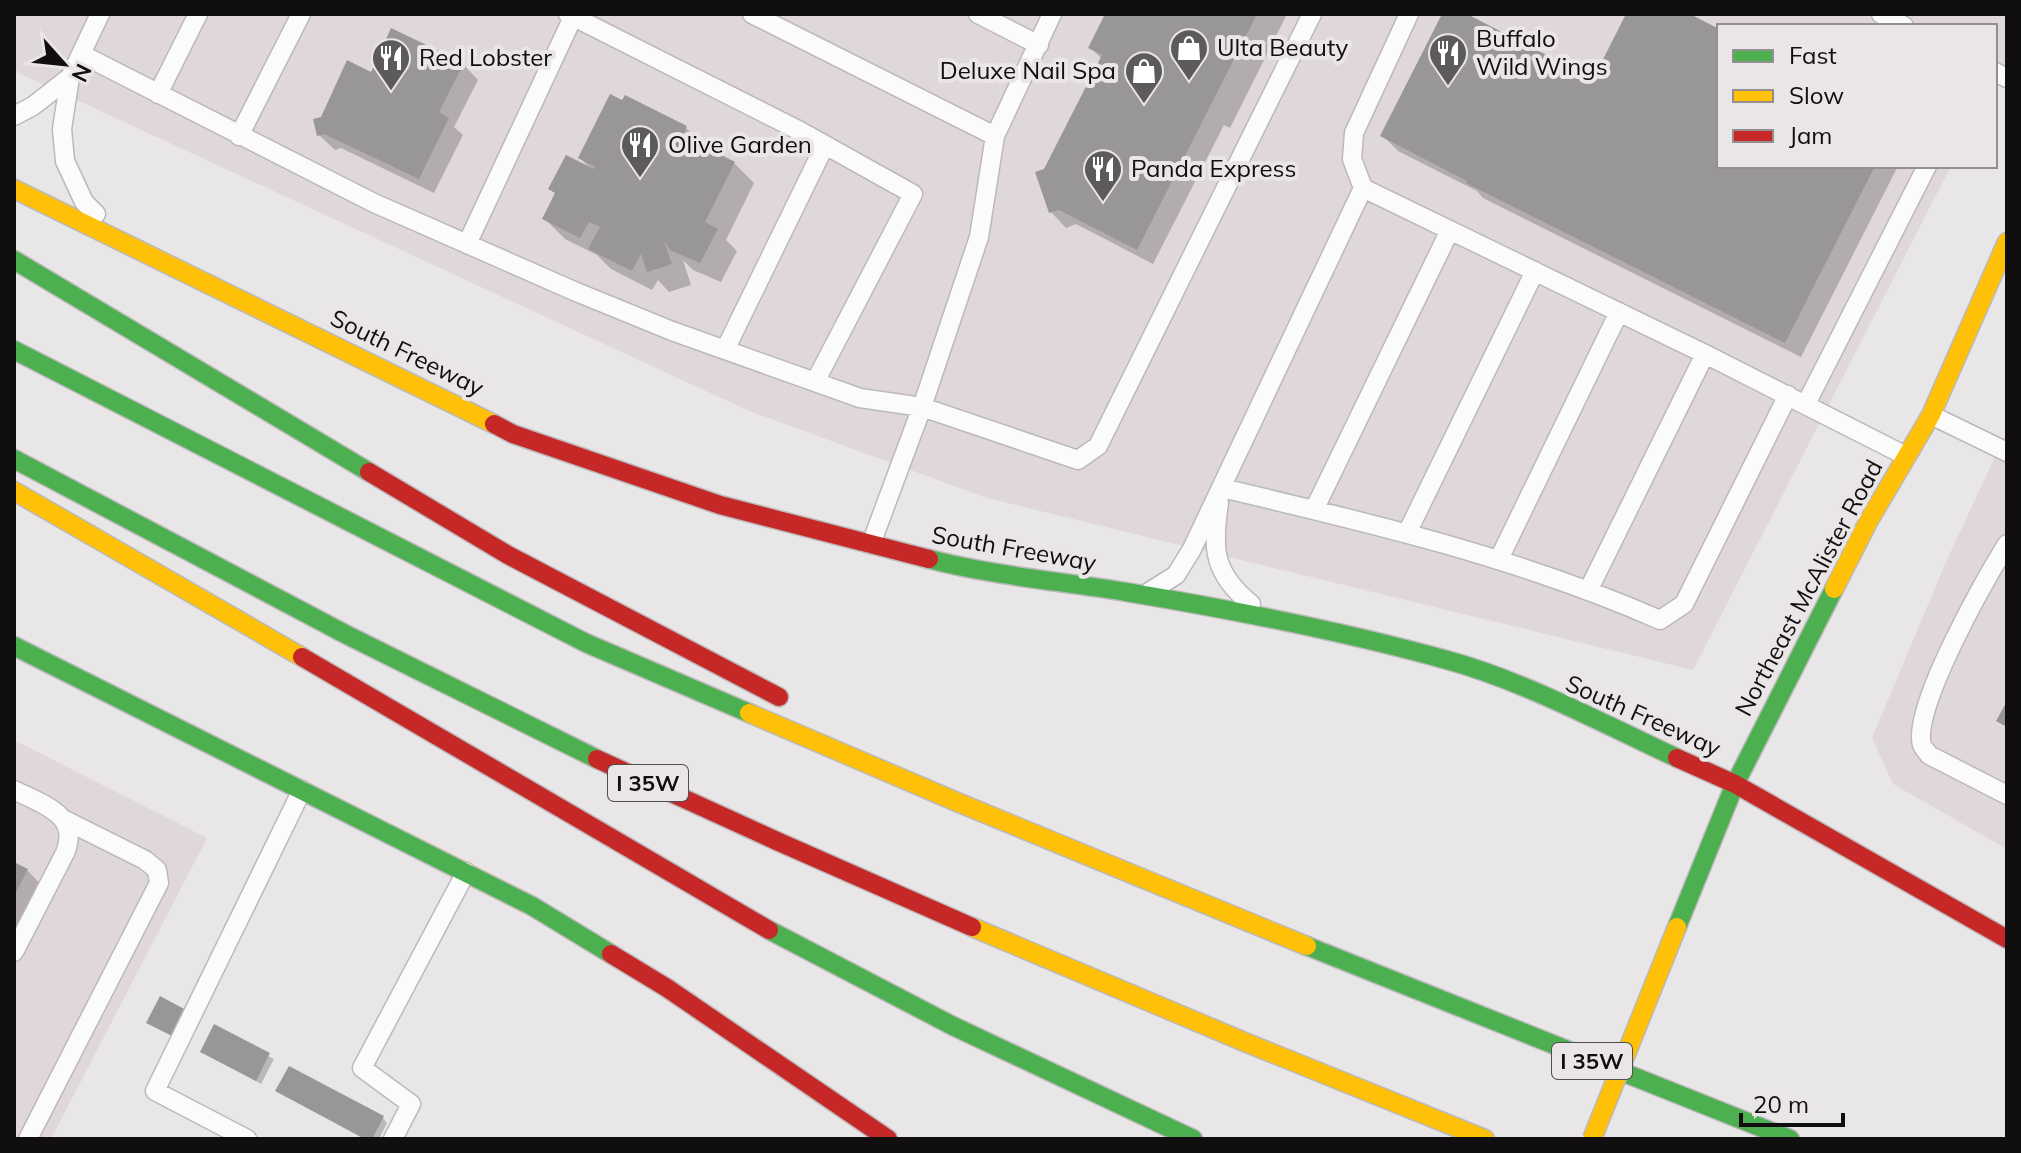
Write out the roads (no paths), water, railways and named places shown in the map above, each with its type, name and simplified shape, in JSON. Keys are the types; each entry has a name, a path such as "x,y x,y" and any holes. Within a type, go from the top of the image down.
{"main road":[{"name":"South Freeway","path":"14,189 513,434 720,505 979,572 1144,595 1285,622 1449,660 1501,678 1735,784 2007,939"},
{"name":"Northeast McAlister Road","path":"1592,1139 1735,784 1868,522 1931,415 2007,242"},
{"path":"14,260 508,555 792,704"},
{"name":"I 35W","path":"14,350 586,643 957,802 1394,982 1790,1139"},
{"name":"I 35W","path":"14,459 305,614 550,737 668,792 900,896 1287,1062 1485,1139"},
{"path":"14,491 501,771 777,935 953,1026 1193,1139"},
{"path":"14,646 532,906 667,988 885,1138"},
{"path":"833,729 957,802"}],"lane":[{"path":"100,14 70,77 62,129 65,161 84,202 122,242"},
{"path":"158,94 198,14"},
{"path":"239,136 301,14"},
{"path":"752,14 995,136"},
{"path":"978,14 1039,45"},
{"path":"871,544 922,407 979,237 995,136 1052,14"},
{"path":"81,54 374,203 574,291 860,398 922,407 1078,460 1098,446 1312,14"},
{"path":"1409,14 1354,133 1352,159 1363,188 1705,354 1906,456"},
{"path":"1881,14 1900,24"},
{"path":"467,244 571,15 825,145 913,194 815,382"},
{"path":"14,116 33,106 70,77"},
{"path":"725,350 825,145"},
{"path":"1806,404 1926,168"},
{"path":"1144,595 1176,575 1192,549 1363,188"},
{"path":"1314,510 1450,230"},
{"path":"1407,533 1535,271"},
{"path":"1499,559 1619,312"},
{"path":"1588,591 1705,354"},
{"path":"1222,488 1499,559 1660,620 1684,604 1788,395"},
{"path":"1931,415 2007,452"},
{"path":"1222,488 1214,539 1221,572 1234,590 1253,605 1285,622"},
{"path":"2007,544 1980,590 1932,688 1922,730 1922,746 1929,755 2007,795"},
{"path":"14,790 50,808 65,820 145,860 157,870 159,883 28,1139"},
{"path":"247,1139 155,1091 302,790"},
{"path":"14,952 68,846 70,829 65,820"},
{"path":"393,1139 411,1104 362,1068 466,872"}],"place":[{"name":"Ulta Beauty","path":"1189,82"},
{"name":"Buffalo Wild Wings","path":"1448,87"},
{"name":"Red Lobster","path":"391,92"},
{"name":"Deluxe Nail Spa","path":"1144,105"},
{"name":"Olive Garden","path":"640,179"},
{"name":"Panda Express","path":"1103,203"}]}
